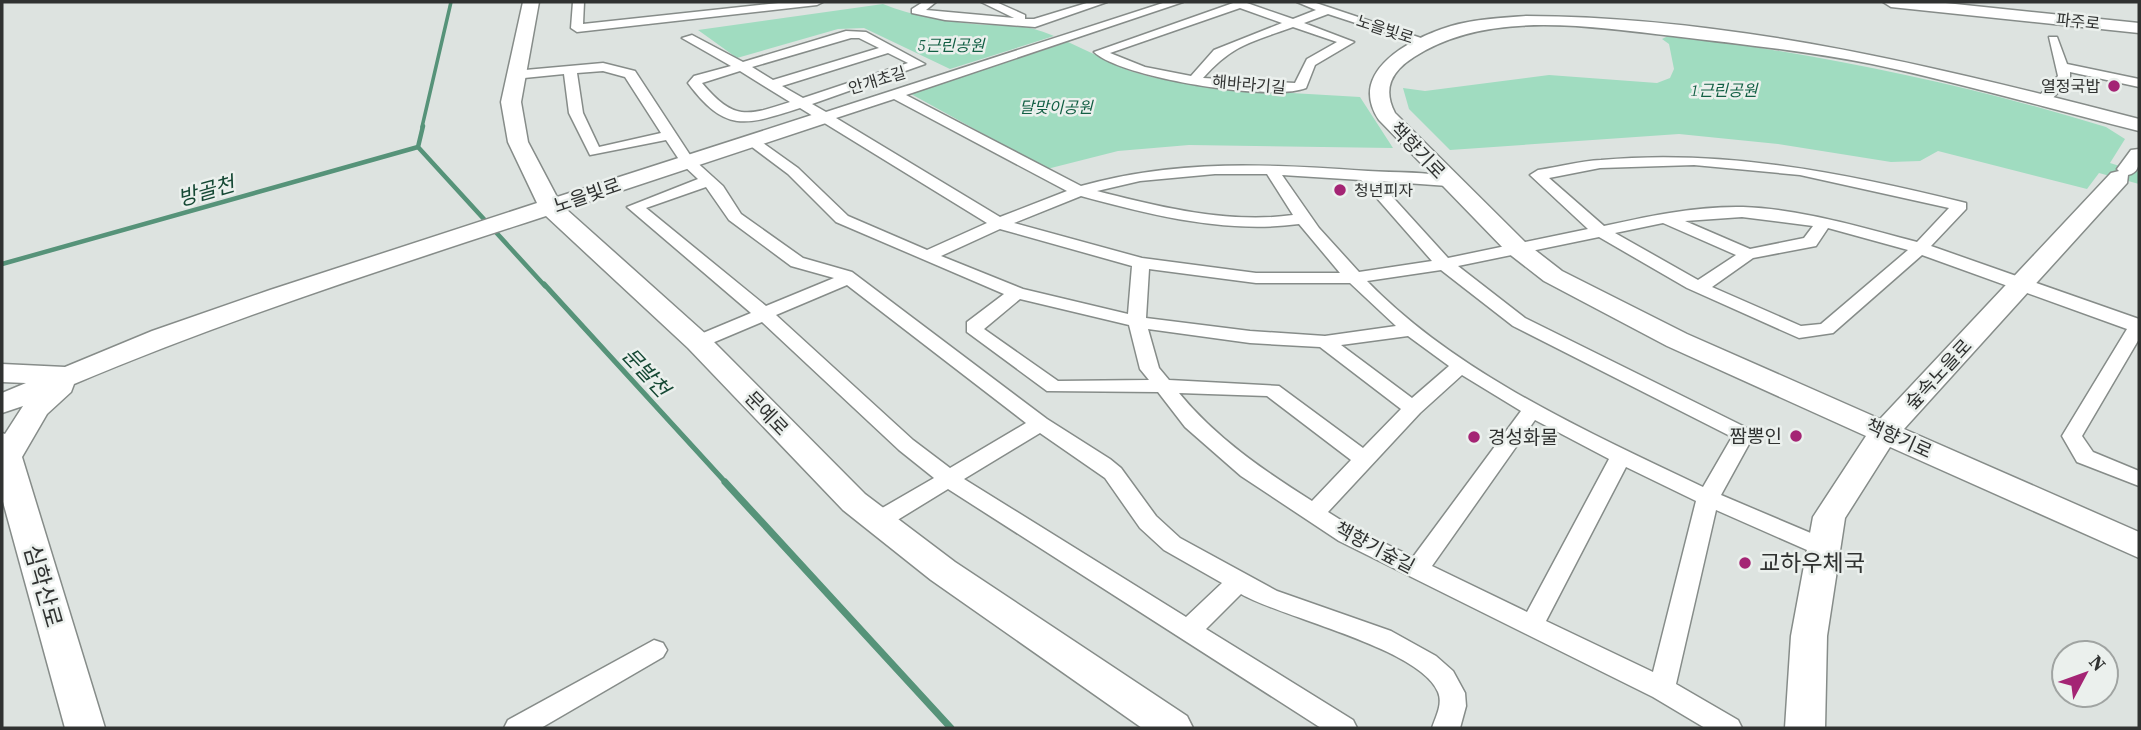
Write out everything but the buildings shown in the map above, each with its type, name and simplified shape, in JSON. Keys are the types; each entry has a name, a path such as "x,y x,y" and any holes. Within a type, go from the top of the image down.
{"street":[{"name":"문예로","path":"531,2 514,75 511,102 518,142 538,212 698,342 854,502 943,571 1173,728"},
{"path":"578,2 577,28 817,2"},
{"path":"678,2 681,16"},
{"path":"931,2 916,10 946,17 1035,23 1101,2"},
{"name":"해바라기길","path":"987,2 1130,68 1156,75 1249,86 1298,87 1302,75 1316,56 1348,42 1240,4 1100,52"},
{"path":"1059,2 1078,9"},
{"name":"노을빛로","path":"2,404 92,365 279,295 1177,2"},
{"name":"노을빛로","path":"1302,2 1427,42"},
{"name":"파주로","path":"1891,2 2135,26"},
{"name":"파주로","path":"1945,2 2135,26"},
{"path":"2109,7 2135,26"},
{"name":"해바라기길","path":"1195,79 1217,53 1328,10"},
{"name":"책향기로","path":"2139,125 1869,58 1765,41 1598,23 1508,22 1464,30 1427,42 1405,54 1385,70 1379,81 1378,102 1386,116 1448,181 1517,248 1553,276 1677,340 2139,546"},
{"name":"안개초길","path":"850,34 862,35 919,64 752,120 734,119 709,100 695,83 699,79 741,66 850,34"},
{"path":"688,37 741,66 999,224 1141,263 1256,278 1356,278 1444,264 1665,218 1742,212 1824,222 1920,248 2139,326 2072,436 2085,457 2139,479"},
{"path":"2043,100 2064,77 2064,67 2053,40"},
{"name":"안개초길","path":"771,85 889,49"},
{"path":"514,75 603,67 630,74 687,162 718,189 735,216 790,257 848,278 1040,424 1113,473 1159,533 1268,598 1382,638 1427,663 1444,679 1452,693 1453,706 1446,728"},
{"path":"2064,67 2139,83"},
{"path":"570,69 573,107 582,134 595,152 670,135"},
{"path":"895,94 1078,191 1180,214 1268,223 1304,218"},
{"path":"751,141 793,172 842,219 1017,293 1137,323 1250,337 1325,342 1410,330"},
{"path":"1694,160 1800,172 1960,206 1920,248 1826,329 1799,332 1638,258 1599,231 1564,204 1538,175 1600,164 1694,160"},
{"name":"숲속노을로","path":"1805,728 1809,636 1829,517 1885,431 2129,167"},
{"path":"927,256 1078,191 1141,176 1193,172 1273,172 1448,181"},
{"path":"1273,172 1329,251 1410,330 1532,410 1621,457 1824,548"},
{"path":"1367,178 1444,264 1519,322 1744,435 1708,498 1662,689"},
{"path":"708,181 635,207 764,314 906,445 949,479 1003,516 1343,728"},
{"path":"1665,218 1748,254"},
{"path":"1700,287 1748,254 1810,242 1824,222"},
{"name":"책향기숲길","path":"1141,263 1137,323 1150,369 1192,422 1250,471 1348,535 1662,689 1728,728"},
{"path":"698,342 848,278"},
{"path":"1017,293 974,326 976,332 1054,387 1163,386 1272,390 1364,459"},
{"path":"1325,342 1413,408"},
{"path":"2,373 41,376 92,365"},
{"path":"3,452 36,408 92,365"},
{"path":"1314,513 1413,408 1462,365"},
{"path":"1417,569 1532,410"},
{"path":"878,521 1040,424"},
{"name":"심학산로","path":"3,452 85,728"},
{"path":"1532,625 1621,457"},
{"path":"1188,631 1238,582"},
{"path":"517,728 654,650"}],"green space":[{"name":"5근린공원","path":"883,4 939,20 1023,27 1054,36 950,69 864,28 838,29 737,58 698,30"},
{"name":"1근린공원","path":"1670,35 1780,51 1890,72 1998,97 2106,127 2125,139 2110,163 2139,172 2139,184 2099,173 2087,189 1938,151 1920,161 1891,162 1778,144 1679,134 1450,150 1409,109 1403,88 1425,91 1549,75 1657,83 1670,78 1674,69 1669,44 1662,39"},
{"name":"달맞이공원","path":"1068,42 1130,71 1151,77 1241,90 1360,97 1393,148 1189,145 1118,151 1047,169 911,94"}],"waterway":[{"name":"문발천","path":"422,127 451,2"},
{"name":"문발천","path":"418,147 423,126"},
{"name":"방골천","path":"2,264 418,147"},
{"name":"문발천","path":"418,147 545,286"},
{"name":"문발천","path":"544,284 727,484"},
{"name":"문발천","path":"725,482 951,728"}],"place":[{"name":"열정국밥","path":"2114,86"},
{"name":"청년피자","path":"1340,190"},
{"name":"짬뽕인","path":"1796,436"},
{"name":"경성화물","path":"1474,437"},
{"name":"교하우체국","path":"1745,563"}]}
